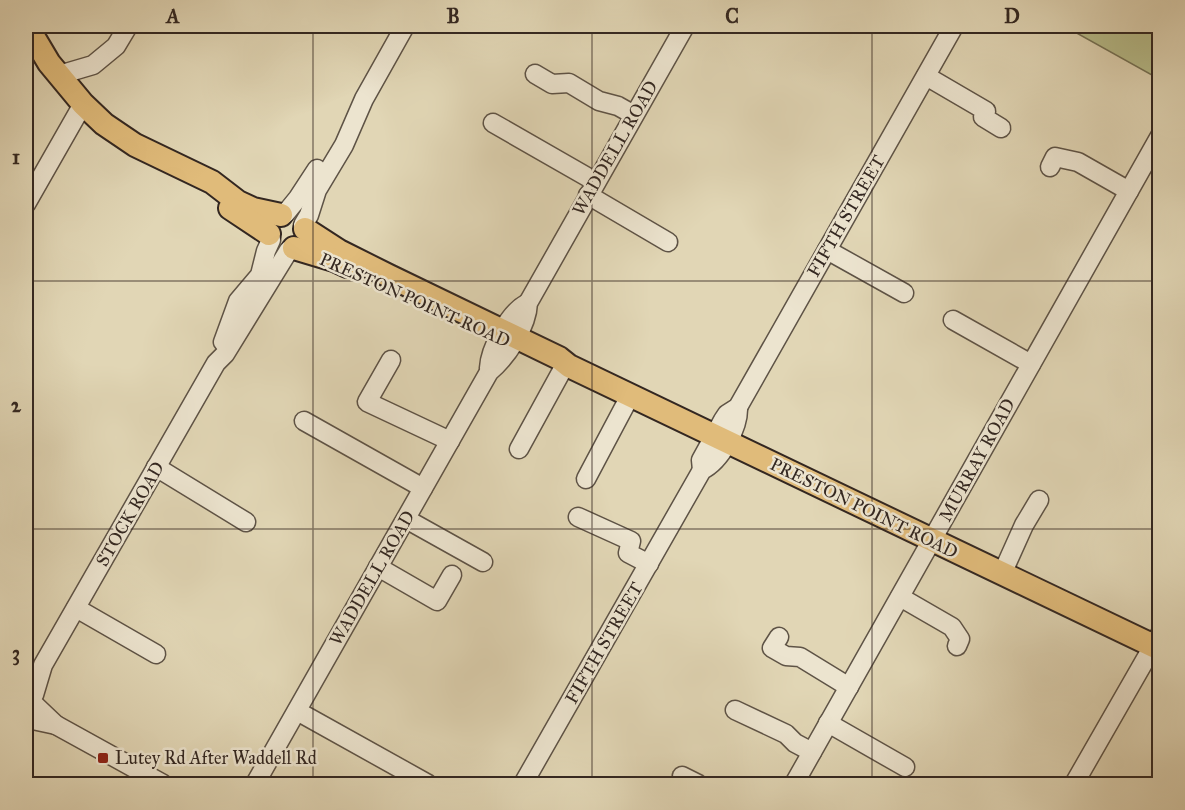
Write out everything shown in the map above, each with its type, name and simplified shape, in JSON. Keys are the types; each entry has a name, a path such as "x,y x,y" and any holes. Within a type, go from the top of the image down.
{"main road":[{"name":"PRESTON POINT ROAD","path":"27,26 80,109"},
{"name":"PRESTON POINT ROAD","path":"26,40 45,74 111,141 228,207 339,251 507,338 559,358 567,366 1002,574 1157,643"}],"street":[{"path":"59,75 93,65 116,46 128,26"},
{"name":"STOCK ROAD","path":"29,701 43,664 216,363 225,354 287,232 317,190 344,145 364,99 405,26"},
{"name":"WADDELL ROAD","path":"255,784 489,372 499,364 519,308 528,303 685,26"},
{"name":"FIFTH STREET","path":"524,784 702,470 712,465 720,439 739,420 738,407 954,26"},
{"path":"535,74 552,84 569,83 599,101 618,106 634,115"},
{"path":"926,76 986,111 983,117 1001,128"},
{"path":"26,204 80,109"},
{"path":"493,123 668,242"},
{"name":"MURRAY ROAD","path":"794,784 1160,136"},
{"path":"1050,167 1055,158 1077,162 1129,191"},
{"path":"827,250 904,293"},
{"path":"953,320 1031,364"},
{"path":"391,360 367,402 450,441"},
{"path":"519,449 567,366"},
{"path":"586,479 630,396"},
{"path":"304,421 423,488"},
{"path":"156,467 246,522"},
{"path":"1002,574 1024,525 1039,500"},
{"path":"578,517 631,541 628,553 649,564"},
{"path":"406,519 483,562"},
{"path":"378,567 434,608 452,575"},
{"path":"900,597 952,627 960,639 957,646"},
{"path":"73,613 152,658"},
{"path":"779,637 772,648 786,656 800,657 849,687"},
{"path":"1074,784 1157,643"},
{"path":"29,701 56,725 163,784"},
{"path":"735,710 786,734 795,743 812,752"},
{"path":"297,711 428,784"},
{"path":"828,723 905,767"}],"green space":[{"path":"1064,26 1159,26 1159,79"}],"place":[{"name":"Lutey Rd After Waddell Rd","path":"103,758"}]}
